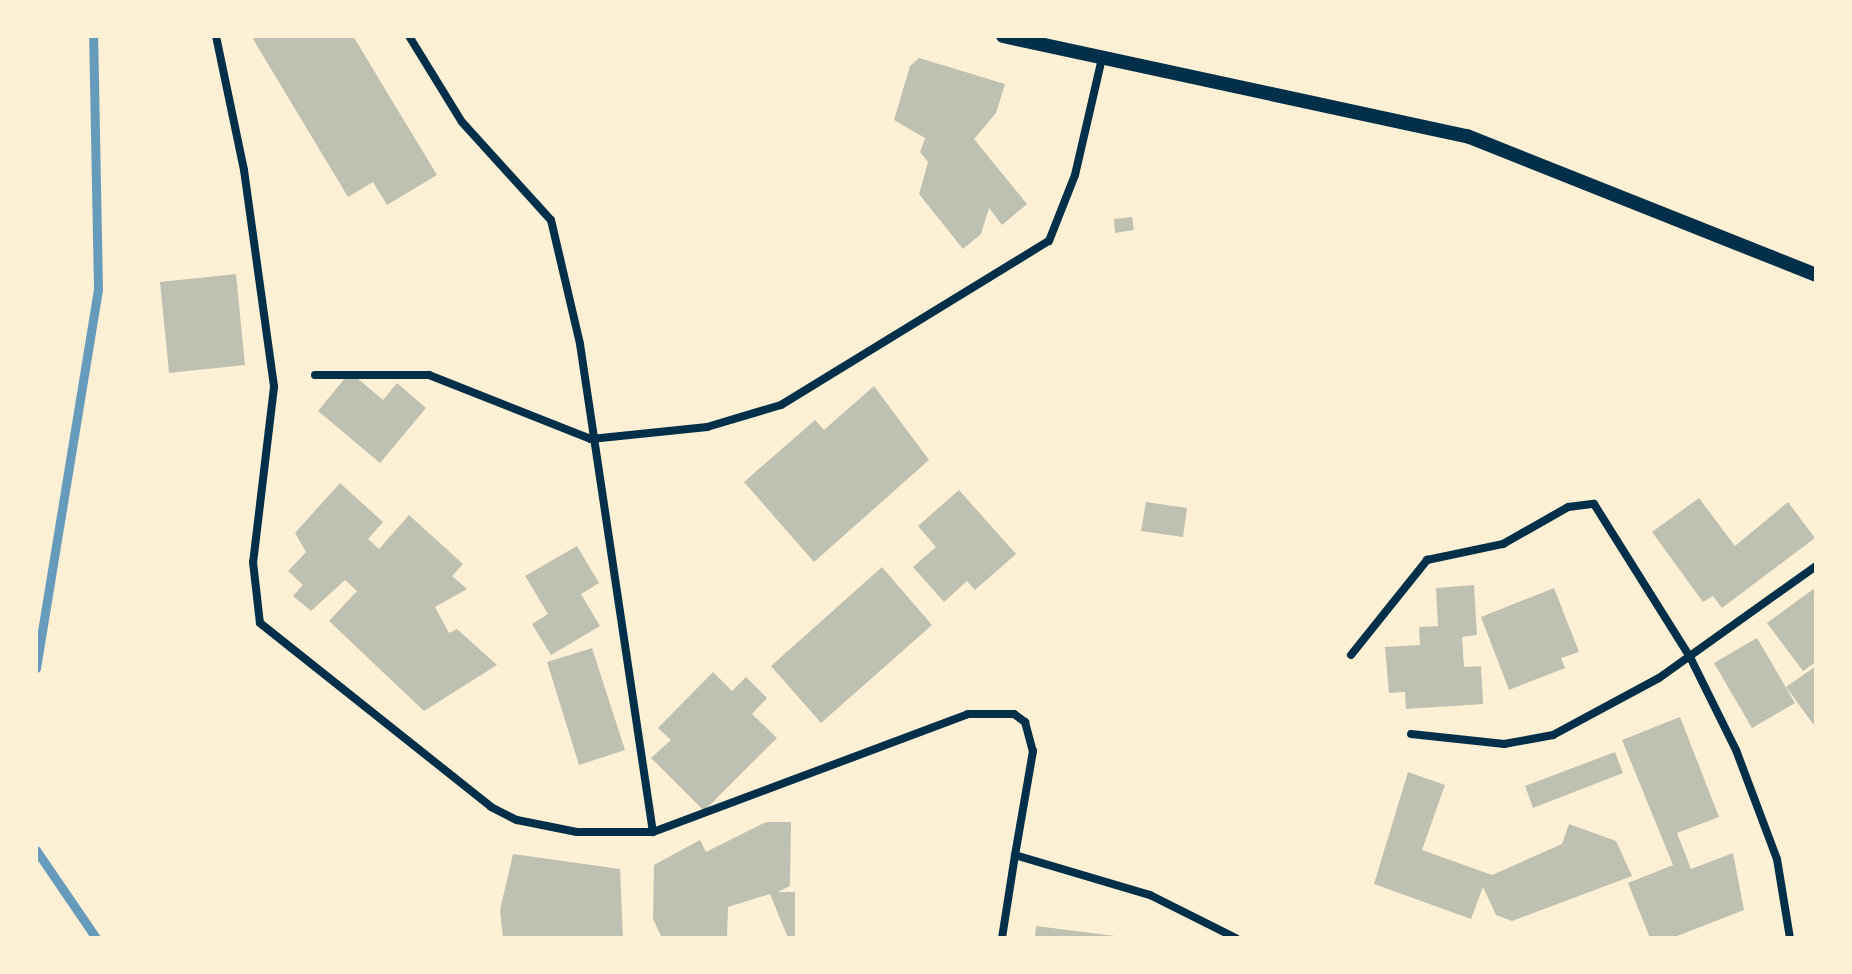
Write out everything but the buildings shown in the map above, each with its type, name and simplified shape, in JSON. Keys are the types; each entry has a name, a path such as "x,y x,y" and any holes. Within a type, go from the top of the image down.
{"street":[{"path":"216,36 244,170 274,387 253,562 260,623 505,816 608,835 653,832 968,714 1000,710 1025,722 1033,751 1002,938"},
{"path":"409,36 462,122 551,220 570,286 653,832"},
{"path":"1003,36 1467,136 1816,275"},
{"path":"315,375 429,375 591,439 685,431 781,405 1036,252 1063,213 1102,58"},
{"path":"1351,655 1416,567 1503,544 1587,501 1610,522 1690,657 1768,833 1790,938"},
{"path":"1411,734 1531,743 1604,710 1690,657 1816,566"},
{"path":"1015,855 1150,895 1236,938"}],"waterway":[{"path":"36,668 98,289 93,36"},
{"path":"36,850 96,938"}]}
